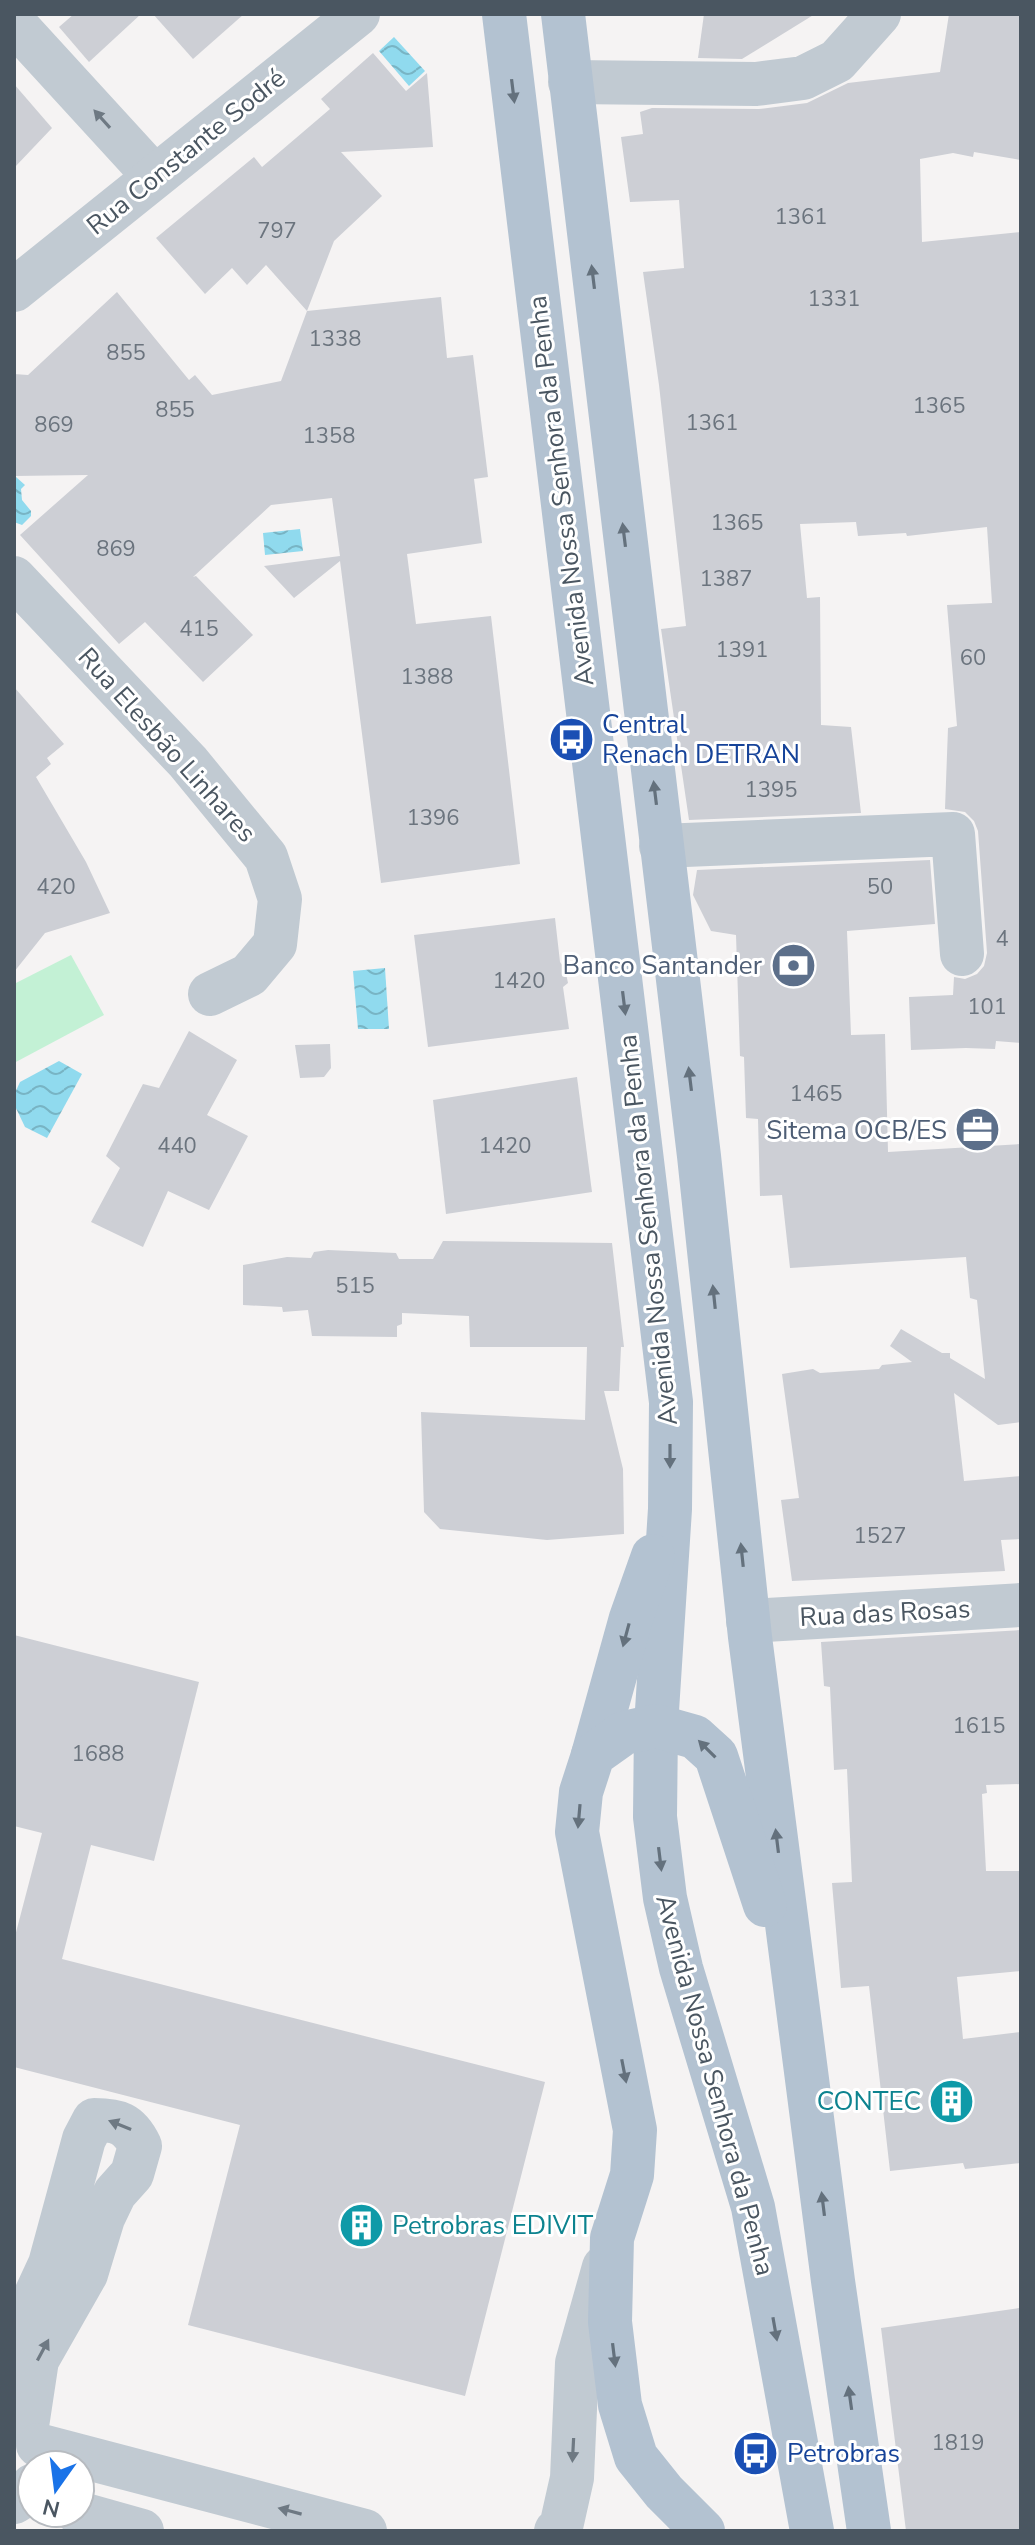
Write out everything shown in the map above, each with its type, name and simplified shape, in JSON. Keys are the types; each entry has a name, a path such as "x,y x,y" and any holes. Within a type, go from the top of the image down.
{"main road":[{"name":"Avenida Nossa Senhora da Penha","path":"504,14 669,1387 670,1509 656,1726 655,1817 665,1898 681,1968 753,2207 812,2531"},
{"path":"563,14 699,1156 748,1621 833,2281 869,2531"},
{"path":"670,1509 631,1618 581,1792 577,1832 635,2130 632,2175 612,2238 610,2322 620,2405 636,2457 664,2492 703,2531"},
{"path":"593,1755 624,1733 656,1726 695,1737 716,1756 797,2006"}],"street":[{"name":"Rua Constante Sodré","path":"14,290 358,14"},
{"path":"570,82 756,84 803,78 837,61 879,14"},
{"path":"14,23 154,176"},
{"name":"Rua Elesbão Linhares","path":"14,578 188,762 266,857 280,899 275,944 249,975 210,994"},
{"path":"661,846 953,834 962,954"},
{"name":"Rua das Rosas","path":"748,1621 1021,1605"},
{"path":"14,2349 18,2333 50,2264 84,2139 94,2120 113,2120 132,2130 140,2146 132,2174 115,2193 103,2218 86,2274 37,2360 29,2449"},
{"path":"556,2531 561,2527 572,2478 577,2363 612,2238"},
{"path":"96,2480 365,2531"},
{"path":"96,2518 142,2531"}],"green space":[{"path":"71,955 104,1015 14,1063 14,984"}],"water":[{"path":"394,37 425,71 409,86 379,51"},
{"path":"16,477 25,485 21,489 22,500 31,511 31,516 22,525 14,522"},
{"path":"300,529 303,551 265,555 263,533"},
{"path":"385,968 389,1029 358,1029 353,971"},
{"path":"59,1061 82,1074 47,1138 25,1127 14,1104 14,1095 20,1082"}],"building":[{"path":"74,14 141,14 89,62 59,27"},
{"path":"153,14 244,14 193,59"},
{"path":"704,14 815,14 742,59 698,58"},
{"path":"949,14 1021,14 1021,160 974,152 973,157 953,153 920,159 922,242 1021,232 1021,1043 996,1041 995,1049 911,1050 909,997 953,995 954,977 965,979 977,974 984,966 987,953 978,831 965,812 945,809 948,728 957,726 947,605 992,603 987,527 907,536 906,533 858,536 856,522 800,524 807,598 820,597 821,725 851,727 861,813 689,820 661,629 686,626 643,272 684,268 679,200 630,202 621,137 643,134 640,112 652,108 759,109 807,103 848,83 940,72"},
{"path":"373,53 406,91 427,73 433,147 341,152 382,196 334,241 307,311 266,265 247,285 232,268 205,294 156,238 254,157 262,167 330,109 321,99"},
{"path":"14,84 52,128 14,168"},
{"path":"117,292 189,380 195,375 212,395 281,381 307,311 441,297 447,358 473,355 488,477 474,479 482,543 407,554 416,624 491,616 520,864 381,883 340,561 294,598 264,566 340,556 332,498 271,505 193,577 196,576 253,635 203,682 145,622 119,644 20,535 88,475 14,476 14,374 28,375"},
{"path":"14,687 64,744 47,758 51,764 36,777 86,862 110,913 45,933 14,972"},
{"path":"930,860 935,924 847,931 851,1035 885,1034 888,1152 1021,1144 1021,1422 998,1425 954,1393 964,1481 1021,1476 1021,1539 1001,1540 1005,1571 792,1581 781,1500 799,1498 782,1374 813,1369 820,1373 879,1369 882,1365 912,1362 890,1346 901,1329 942,1353 950,1353 950,1358 985,1379 977,1300 970,1298 966,1257 790,1268 782,1195 760,1196 758,1119 746,1118 744,1057 740,1056 736,935 711,931 693,895 697,870"},
{"path":"555,918 560,962 568,983 563,987 569,1029 428,1047 414,935"},
{"path":"189,1031 237,1060 207,1115 248,1136 209,1210 168,1191 143,1247 91,1222 120,1168 106,1156 143,1084 159,1088"},
{"path":"330,1044 331,1068 324,1077 300,1078 295,1045"},
{"path":"577,1077 592,1192 446,1214 433,1100"},
{"path":"443,1241 612,1243 624,1347 621,1347 619,1391 604,1391 623,1469 624,1534 547,1540 440,1529 424,1512 421,1412 585,1420 587,1347 470,1347 469,1316 402,1313 397,1337 312,1336 308,1310 283,1312 282,1307 243,1305 243,1265 287,1257 311,1258 314,1252 328,1250 396,1253 399,1259 433,1259"},
{"path":"1021,1630 1021,1784 986,1785 987,1793 982,1794 986,1871 1021,1871 1021,1971 957,1977 963,2039 1021,2032 1021,2163 965,2169 963,2163 890,2171 869,1986 841,1988 832,1883 852,1882 847,1769 834,1770 830,1687 824,1686 821,1642"},
{"name":"Petrobras EDIVIT","path":"14,1635 199,1682 154,1861 91,1845 62,1959 545,2082 465,2396 188,2325 240,2125 14,2067 14,1940 42,1833 14,1826"},
{"path":"1019,2308 1021,2531 906,2531 881,2328"}],"place":[{"name":"Central Renach DETRAN","path":"571,739"},
{"name":"Banco Santander","path":"793,965"},
{"name":"Sitema OCB/ES","path":"978,1130"},
{"name":"CONTEC","path":"952,2101"},
{"name":"Petrobras EDIVIT","path":"361,2225"},
{"name":"Petrobras","path":"756,2453"}]}
